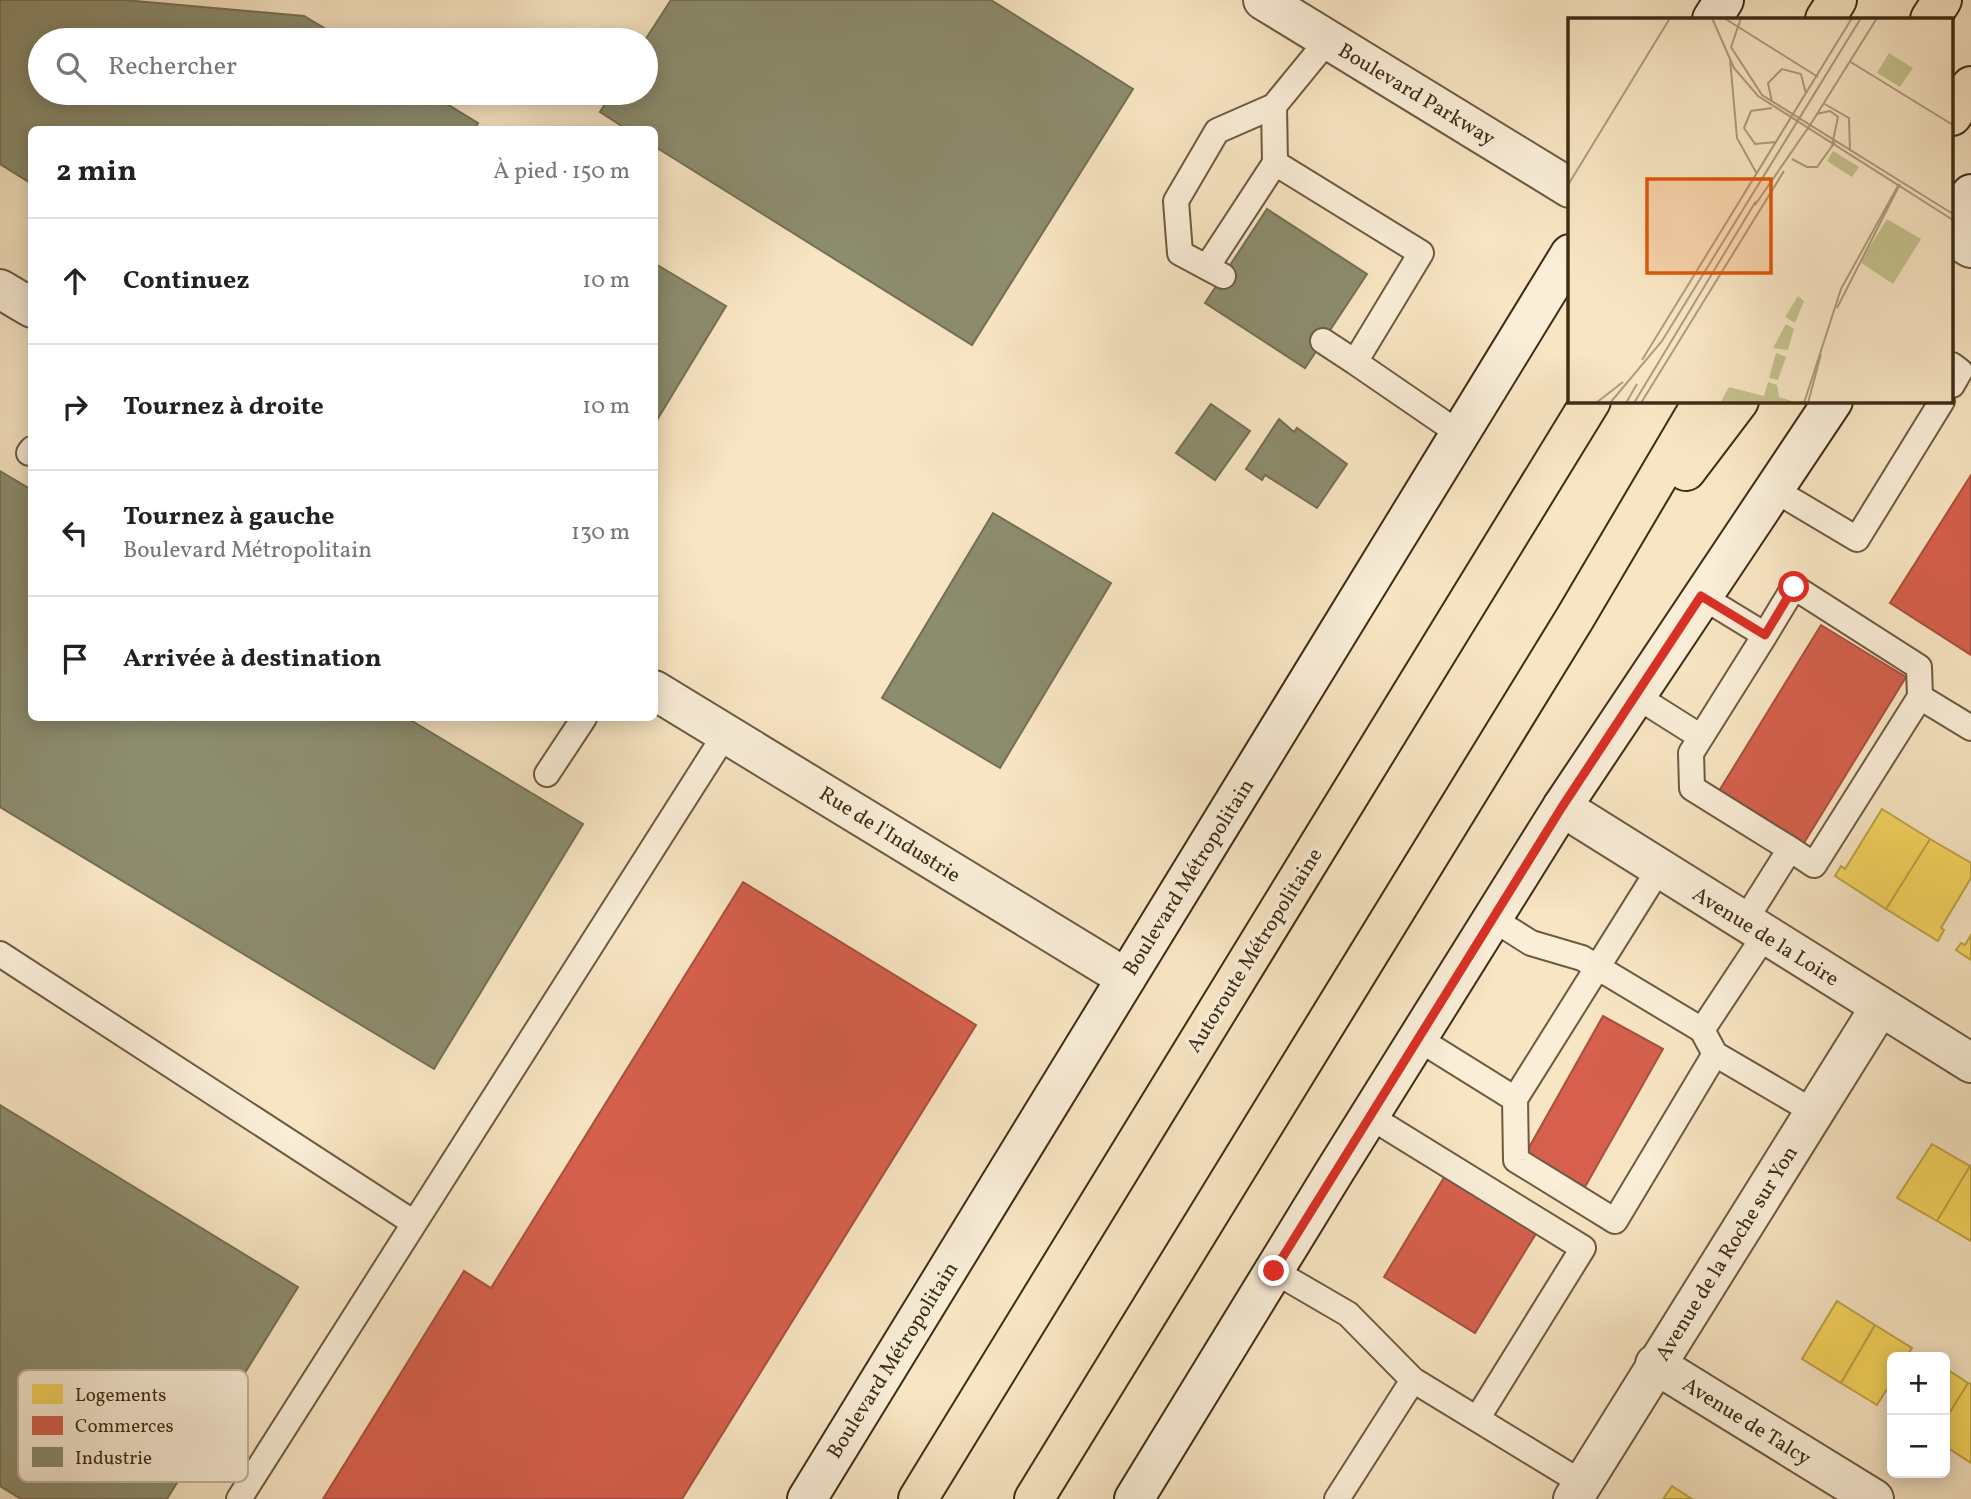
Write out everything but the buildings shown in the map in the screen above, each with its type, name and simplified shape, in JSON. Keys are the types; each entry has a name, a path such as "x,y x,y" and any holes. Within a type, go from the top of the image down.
{"highway":[{"path":"1826,18 1837,0"},
{"path":"1931,18 1942,0"},
{"path":"1954,113 1971,86"},
{"name":"Autoroute Métropolitaine","path":"918,1499 1590,402"},
{"path":"1034,1499 1575,618 1702,402"},
{"path":"1575,618 1738,402"}],"main road":[{"name":"Boulevard Parkway","path":"1263,0 1568,187"},
{"path":"1713,18 1724,0"},
{"path":"1954,221 1971,194"},
{"path":"1954,238 1971,248"},
{"name":"Boulevard Métropolitain","path":"807,1499 1568,257"},
{"path":"0,289 28,306"},
{"path":"1134,1499 1562,807 1832,402"},
{"name":"Rue de l'Industrie","path":"658,692 1126,978"},
{"name":"Avenue de la Loire","path":"1562,807 1971,1063"},
{"name":"Avenue de la Roche sur Yon","path":"1578,1491 1880,1007"},
{"name":"Avenue de Talcy","path":"1655,1364 1874,1499"}],"lane":[{"path":"1274,106 1276,163 1215,272 1180,253 1176,201 1217,131 1274,106 1328,40"},
{"path":"1276,163 1421,253 1355,362"},
{"path":"1323,341 1460,434"},
{"path":"1954,366 1960,371 1954,381"},
{"path":"1773,489 1857,539 1941,402"},
{"path":"1794,587 1919,667 1920,697 1814,865 1692,788 1691,753 1765,635 1794,587"},
{"path":"1701,596 1765,635"},
{"path":"1636,696 1701,737"},
{"path":"1920,697 1971,729"},
{"path":"547,774 582,721"},
{"path":"239,1499 726,733"},
{"path":"1702,1030 1754,929 1790,849"},
{"path":"1659,869 1515,1099 1516,1160 1615,1220 1715,1054"},
{"path":"1493,919 1531,943 1582,958 1598,967 1702,1030 1715,1054 1814,1112"},
{"path":"0,954 414,1223"},
{"path":"1417,1038 1515,1099"},
{"path":"1369,1116 1583,1248 1477,1419"},
{"path":"1274,1271 1348,1314 1413,1380 1477,1419 1578,1491"},
{"path":"1337,1499 1413,1380"}],"route":[{"path":"1274,1271 1562,807 1701,596 1765,635 1794,587"}]}
